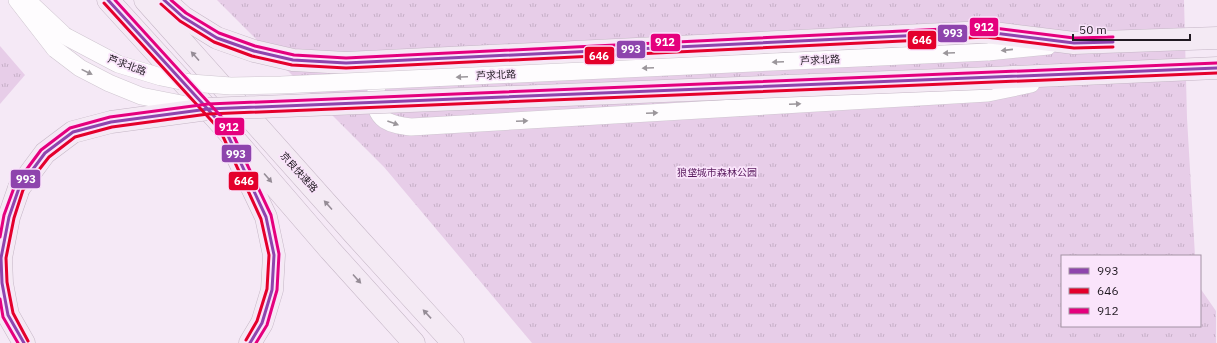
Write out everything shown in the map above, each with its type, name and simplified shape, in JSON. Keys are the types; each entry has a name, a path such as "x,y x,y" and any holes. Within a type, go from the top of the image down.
{"highway":[{"path":"108,0 224,127 330,250 414,343"},
{"name":"京良快速路","path":"145,0 354,234 454,343"},
{"path":"164,0 183,17 217,38 254,52 293,60 346,64 986,32 1074,43 1217,38"},
{"path":"24,343 8,315 2,277 1,258 9,217 19,188 45,153 73,132 111,122 208,109 1217,68"},
{"path":"224,127 266,217 274,255 272,290 262,323 250,343"}],"street":[{"name":"芦求北路","path":"17,0 60,43 154,75 191,83 231,86 281,85 988,52 1074,43"},
{"name":"芦求北路","path":"27,0 80,68 109,83 141,96 208,109"},
{"path":"416,60 396,66 382,76 375,90 376,108 383,119 394,124 419,127 988,93 1076,74"}],"green space":[{"name":"狼垡城市森林公园","path":"217,0 1184,0 1187,118 1195,255 1061,255 1061,327 1201,327 1201,289 1216,311 1216,343 532,343 384,167"},
{"path":"0,46 25,75 0,104"}],"transit line":[{"name":"993","path":"108,0 224,127 266,217 274,255 272,290 262,323 250,343"},
{"name":"912","path":"115,0 228,124 271,215 279,254 277,290 267,325 256,343"},
{"name":"993","path":"164,0 183,17 217,38 254,51 293,60 346,63 986,32 1074,43 1113,42"},
{"name":"912","path":"171,0 186,13 219,33 255,46 294,55 346,58 986,27 1074,38 1113,37"},
{"name":"646","path":"104,3 220,130 261,219 269,255 267,289 257,321 246,340"},
{"name":"646","path":"161,4 180,21 214,42 252,56 292,65 346,68 986,37 1074,48 1113,47"},
{"name":"912","path":"0,237 4,215 15,185 41,150 70,128 110,117 208,104 1217,63"},
{"name":"993","path":"24,343 8,315 2,283 1,258 9,217 19,188 45,153 73,132 111,122 208,109 1217,68"},
{"name":"646","path":"28,341 13,313 7,282 6,258 14,218 23,190 49,157 75,137 112,127 208,114 1217,73"},
{"name":"912","path":"0,299 3,317 18,343"}]}
